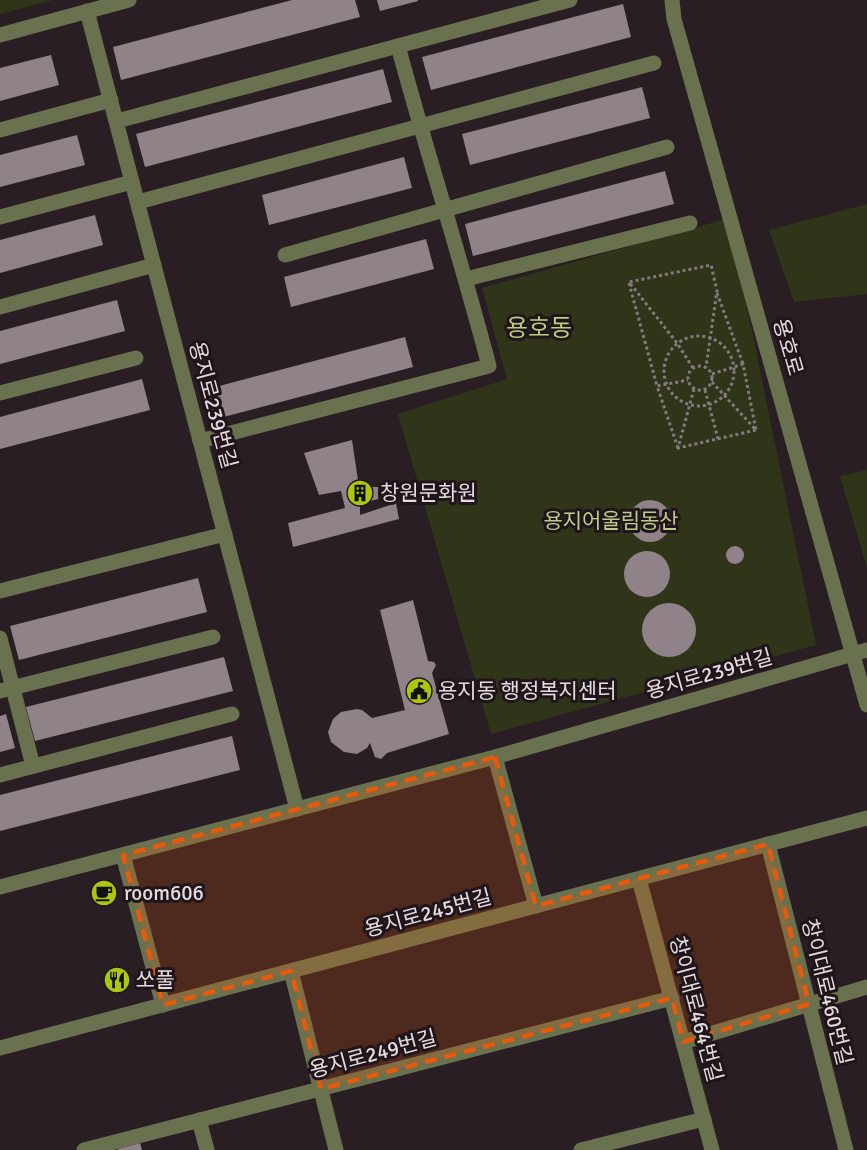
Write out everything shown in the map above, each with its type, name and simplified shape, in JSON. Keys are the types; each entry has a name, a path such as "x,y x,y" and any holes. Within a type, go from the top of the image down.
{"street":[{"path":"0,35 129,0"},
{"path":"117,121 570,0"},
{"name":"용호로","path":"672,0 674,19 723,196 860,652 867,705"},
{"name":"용지로239번길","path":"87,11 297,809"},
{"path":"201,441 489,366 398,46"},
{"path":"138,202 654,63"},
{"path":"0,130 111,100"},
{"path":"285,255 667,147"},
{"path":"0,217 132,182"},
{"path":"466,279 690,223"},
{"path":"0,307 154,265"},
{"path":"0,393 136,358"},
{"path":"0,591 225,534"},
{"path":"6,689 213,637"},
{"path":"0,638 6,689 33,766"},
{"name":"용지로239번길","path":"0,887 495,757 860,652"},
{"path":"0,775 232,714"},
{"path":"495,757 536,906"},
{"name":"용지로245번길","path":"0,1048 867,818"},
{"name":"창이대로460번길","path":"768,844 846,1150"},
{"path":"123,855 163,1005"},
{"name":"창이대로464번길","path":"639,879 712,1150"},
{"path":"291,971 336,1150"},
{"path":"683,1042 867,987"},
{"name":"용지로249번길","path":"84,1150 672,998"},
{"path":"581,1150 704,1119"},
{"path":"199,1120 207,1150"}],"path":[{"path":"629,282 711,265 717,291 743,364 756,430"},
{"path":"629,282 693,368"},
{"path":"629,282 657,386 678,448"},
{"path":"706,367 717,291"},
{"path":"699,336 710,338 727,350 734,368 730,387 724,395 709,405 689,405 671,394 663,374 664,363 669,352 687,338 699,336"},
{"path":"712,374 743,364"},
{"path":"688,380 693,368 706,367 712,374 712,382 705,390"},
{"path":"657,386 688,380"},
{"path":"688,380 694,389"},
{"path":"712,382 756,430"},
{"path":"678,448 694,389"},
{"path":"694,389 705,390"},
{"path":"705,390 718,439"},
{"path":"678,448 756,430"}],"highlighted area":[{"path":"495,757 536,906 768,844 809,1004 683,1042 672,998 321,1089 291,971 163,1005 123,855"}],"green space":[{"path":"0,0 53,0 0,14"},
{"path":"867,204 867,294 794,302 769,230"},
{"name":"용지어울림동산","path":"729,218 816,645 491,734 398,414 507,379 482,288"},
{"path":"867,470 867,568 840,476"}],"building":[{"path":"292,0 355,0 360,17 121,80 113,47"},
{"path":"377,0 418,0 418,1 380,11"},
{"path":"623,4 631,37 431,90 422,57"},
{"path":"51,55 59,85 0,101 0,68"},
{"path":"383,69 392,102 145,167 136,134"},
{"path":"642,87 650,118 470,165 462,134"},
{"path":"77,135 85,165 0,187 0,155"},
{"path":"404,157 412,188 269,225 262,195"},
{"path":"665,171 674,204 473,256 465,224"},
{"path":"95,215 103,245 0,273 0,240"},
{"path":"426,239 434,269 291,307 284,277"},
{"path":"117,300 125,331 0,364 0,331"},
{"path":"405,337 413,367 212,420 204,390"},
{"path":"142,379 150,410 0,449 0,417"},
{"name":"창원문화원","path":"352,440 359,487 378,487 378,499 360,504 360,515 396,503 399,519 293,547 288,523 345,508 341,491 319,495 304,453"},
{"path":"650,500 658,501 665,506 670,513 670,529 665,536 658,541 650,542 642,541 635,536 630,529 629,521 630,513 635,506 642,501"},
{"path":"735,546 741,549 744,555 741,561 735,564 729,561 726,555 729,549"},
{"path":"647,551 663,558 670,574 663,590 647,597 631,590 624,574 631,558"},
{"path":"198,578 207,612 19,660 10,626"},
{"name":"용지동 행정복지센터","path":"413,600 428,661 436,665 432,673 449,734 387,753 381,759 375,757 370,743 367,748 357,754 344,752 331,742 328,732 333,719 341,712 357,709 372,718 405,710 380,610"},
{"path":"669,603 679,605 688,611 694,620 696,630 694,640 688,649 679,655 669,657 659,655 650,649 644,640 642,630 644,620 650,611 659,605"},
{"path":"224,657 233,691 35,741 26,707"},
{"path":"6,714 15,748 0,752 0,716"},
{"path":"232,736 240,770 0,831 0,795"},
{"path":"140,1143 142,1150 118,1150 118,1149"}],"place":[{"name":"창원문화원","path":"360,493"},
{"name":"용지동 행정복지센터","path":"419,691"},
{"name":"room606","path":"104,893"},
{"name":"쏘풀","path":"117,980"}],"district":[{"name":"용호동","path":"539,328"}]}
